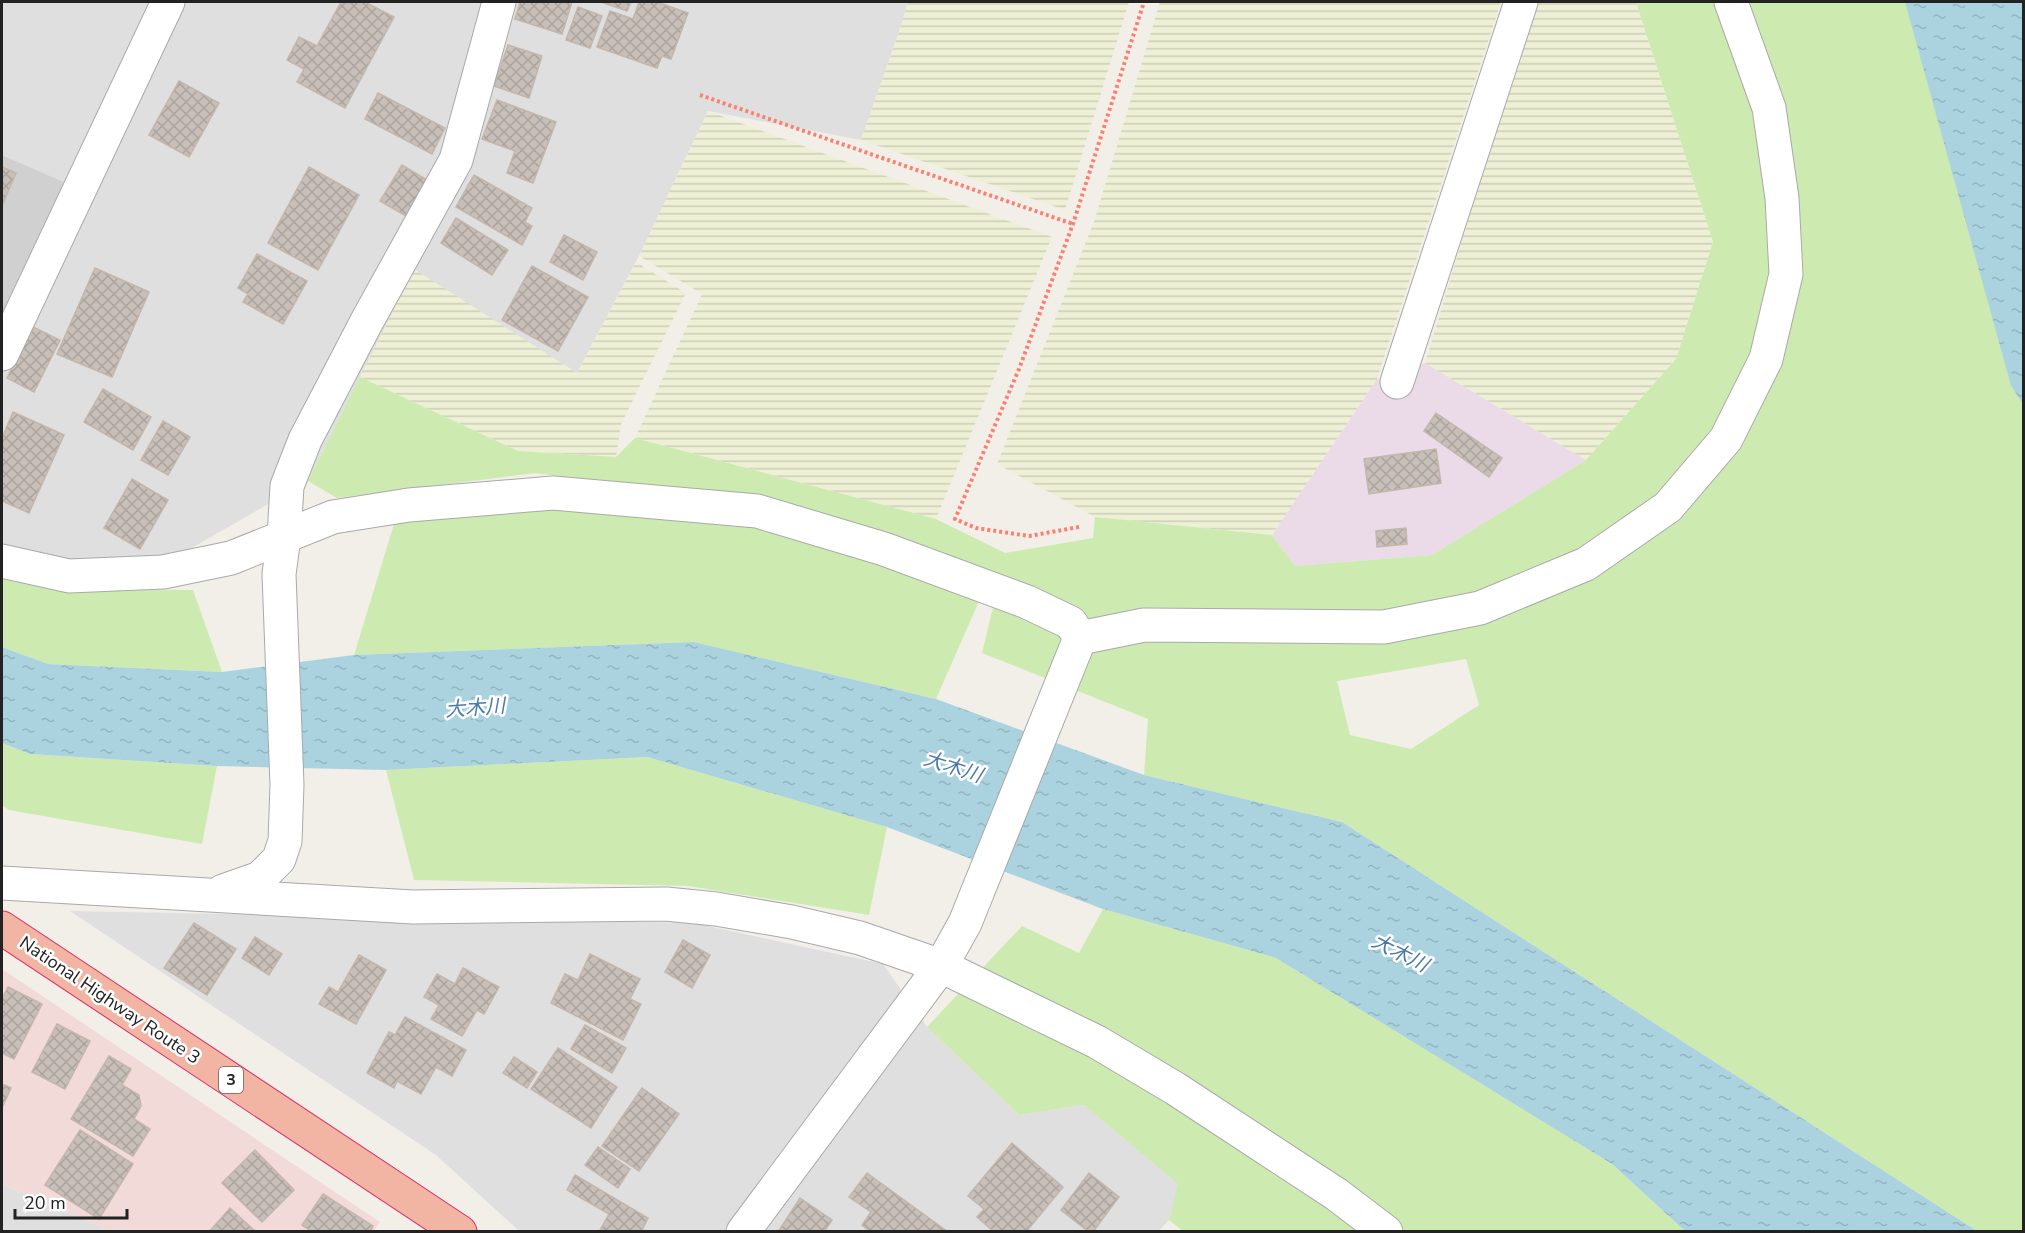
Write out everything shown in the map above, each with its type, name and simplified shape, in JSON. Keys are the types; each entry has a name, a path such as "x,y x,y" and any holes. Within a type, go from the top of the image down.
{"highway":[{"name":"National Highway Route 3","path":"2,928 459,1232"}],"street":[{"path":"2,354 168,2"},
{"path":"212,894 260,878 279,859 285,841 287,785 279,574 287,486 305,440 367,321 456,160 499,2"},
{"path":"1397,382 1521,2"},
{"path":"1080,638 1144,625 1384,627 1480,608 1586,564 1668,507 1726,439 1766,359 1786,274 1782,198 1769,108 1731,2"},
{"path":"2,561 69,576 163,572 231,558 333,517 409,505 553,493 757,511 884,549 1027,602 1071,622 1080,638"},
{"path":"743,1232 941,966 965,922 1080,638"},
{"path":"2,884 413,907 666,904 716,909 860,938 941,966 1097,1042 1166,1083 1336,1194 1386,1232"}],"path":[{"path":"1079,527 1029,536 976,528 955,519 1019,369 1073,224 1144,2"},
{"path":"700,95 1073,224"}],"shaded area":[{"path":"2,2 908,2 861,140 708,111 639,256 577,373 414,270 308,481 171,560 84,564 2,551 2,314 64,182 2,155"},
{"path":"2,155 64,182 2,314"},
{"path":"1425,363 1586,460 1432,555 1295,566 1272,535 1377,379"},
{"path":"70,911 694,923 883,964 927,1027 1019,1115 1084,1105 1179,1184 1169,1220 1159,1231 519,1231 436,1155"},
{"path":"2,969 380,1222 374,1231 110,1231 2,1184"},
{"path":"2,1184 110,1231 2,1231"}],"green space":[{"path":"908,2 1129,2 1065,210 861,140"},
{"path":"1160,2 1501,2 1377,379 1272,535 1095,517 997,464 1094,222"},
{"path":"1534,2 1636,2 1713,242 1676,359 1586,460 1425,363"},
{"path":"1636,2 1905,2 2011,386 2023,404 2023,1231 1977,1231 1342,822 1144,775 1148,719 982,653 1000,579 772,504 535,473 337,498 308,481 360,377 518,451 616,457 635,438 936,519 1005,553 1093,538 1095,517 1272,535 1295,566 1432,555 1586,460 1676,359 1713,242","holes":["1466,659 1479,705 1411,749 1350,735 1337,681"]},
{"path":"708,111 1052,237 936,519 635,438 702,294 639,256"},
{"path":"636,262 686,293 621,424 616,457 518,451 360,377 414,269 577,373"},
{"path":"558,503 765,517 980,599 936,699 694,642 354,655 394,524"},
{"path":"2,570 72,589 193,590 222,672 48,664 2,647"},
{"path":"2,743 30,754 217,766 202,844 9,810 2,805"},
{"path":"647,757 887,827 869,915 688,886 414,880 386,770"},
{"path":"1103,909 1276,958 1612,1164 1685,1231 1183,1231 1169,1220 1178,1184 1084,1105 1019,1115 927,1027 1022,926 1079,953"}],"water":[{"path":"1905,2 2023,2 2023,404 2011,386"},
{"name":"大木川","path":"694,642 936,699 1144,775 1342,822 1977,1231 1685,1231 1612,1164 1276,958 1103,909 887,827 647,757 386,770 217,766 30,754 2,743 2,647 48,664 222,672 354,655"}],"building":[{"path":"341,2 365,2 394,17 345,108 297,82 304,69 287,60 299,37 317,46"},
{"path":"520,2 572,2 562,34 515,19"},
{"path":"601,2 631,2 627,11"},
{"path":"639,2 657,2 688,13 671,59 662,56 657,68 597,47 610,11 633,19"},
{"path":"578,7 602,16 590,48 566,40"},
{"path":"508,45 542,56 529,98 494,86"},
{"path":"179,81 219,103 189,157 149,135"},
{"path":"378,93 445,128 432,154 365,119"},
{"path":"497,100 556,122 533,183 507,173 515,151 482,139"},
{"path":"402,165 427,180 406,216 380,201"},
{"path":"2,167 16,173 2,206"},
{"path":"309,167 359,195 318,270 268,243"},
{"path":"474,175 532,208 525,222 532,226 522,245 456,207"},
{"path":"456,218 508,250 492,275 441,243"},
{"path":"564,235 597,252 583,280 550,262"},
{"path":"257,254 307,281 283,324 243,302 248,294 238,288"},
{"path":"532,266 588,297 558,351 502,320"},
{"path":"95,268 149,292 112,377 57,354"},
{"path":"33,327 60,340 34,392 7,378"},
{"path":"103,389 151,417 133,450 84,422"},
{"path":"13,412 64,435 29,513 2,501 2,438"},
{"path":"1436,413 1502,458 1489,477 1424,431"},
{"path":"163,421 190,437 168,475 141,460"},
{"path":"1436,449 1441,483 1369,494 1364,459"},
{"path":"132,479 168,500 140,549 104,528"},
{"path":"1406,528 1407,544 1377,547 1376,531"},
{"path":"194,923 236,949 207,995 164,968"},
{"path":"255,937 282,954 269,975 242,958"},
{"path":"683,940 710,955 692,988 665,972"},
{"path":"590,954 640,979 630,999 641,1004 623,1040 551,1003 565,974 578,980"},
{"path":"359,955 386,970 356,1024 319,1004 329,987 338,992"},
{"path":"463,968 499,987 484,1014 477,1010 462,1036 431,1019 439,1005 424,997 437,974 455,984"},
{"path":"8,987 42,1004 14,1059 2,1053 2,999"},
{"path":"405,1017 466,1050 452,1076 436,1067 421,1094 397,1081 394,1088 367,1073 389,1032 395,1035"},
{"path":"57,1024 90,1041 65,1089 32,1072"},
{"path":"585,1025 626,1048 612,1073 571,1049"},
{"path":"558,1048 617,1087 591,1128 531,1089"},
{"path":"109,1056 131,1069 122,1085 139,1095 141,1106 134,1119 150,1129 133,1156 71,1119"},
{"path":"514,1057 537,1072 527,1088 503,1073"},
{"path":"2,1084 11,1088 2,1108"},
{"path":"642,1088 679,1114 639,1171 602,1146"},
{"path":"80,1130 133,1164 99,1219 45,1185"},
{"path":"1012,1143 1063,1187 1026,1232 994,1232 977,1217 984,1209 968,1196"},
{"path":"598,1147 630,1169 618,1188 585,1165"},
{"path":"255,1150 294,1190 262,1222 222,1183"},
{"path":"867,1173 948,1232 871,1232 862,1225 871,1212 849,1197"},
{"path":"1089,1173 1119,1197 1093,1232 1089,1232 1061,1210"},
{"path":"575,1175 648,1218 641,1232 599,1232 609,1214 567,1190"},
{"path":"323,1194 373,1226 370,1232 312,1232 302,1225"},
{"path":"800,1198 832,1220 824,1232 778,1232"},
{"path":"230,1208 256,1232 209,1232"}]}
